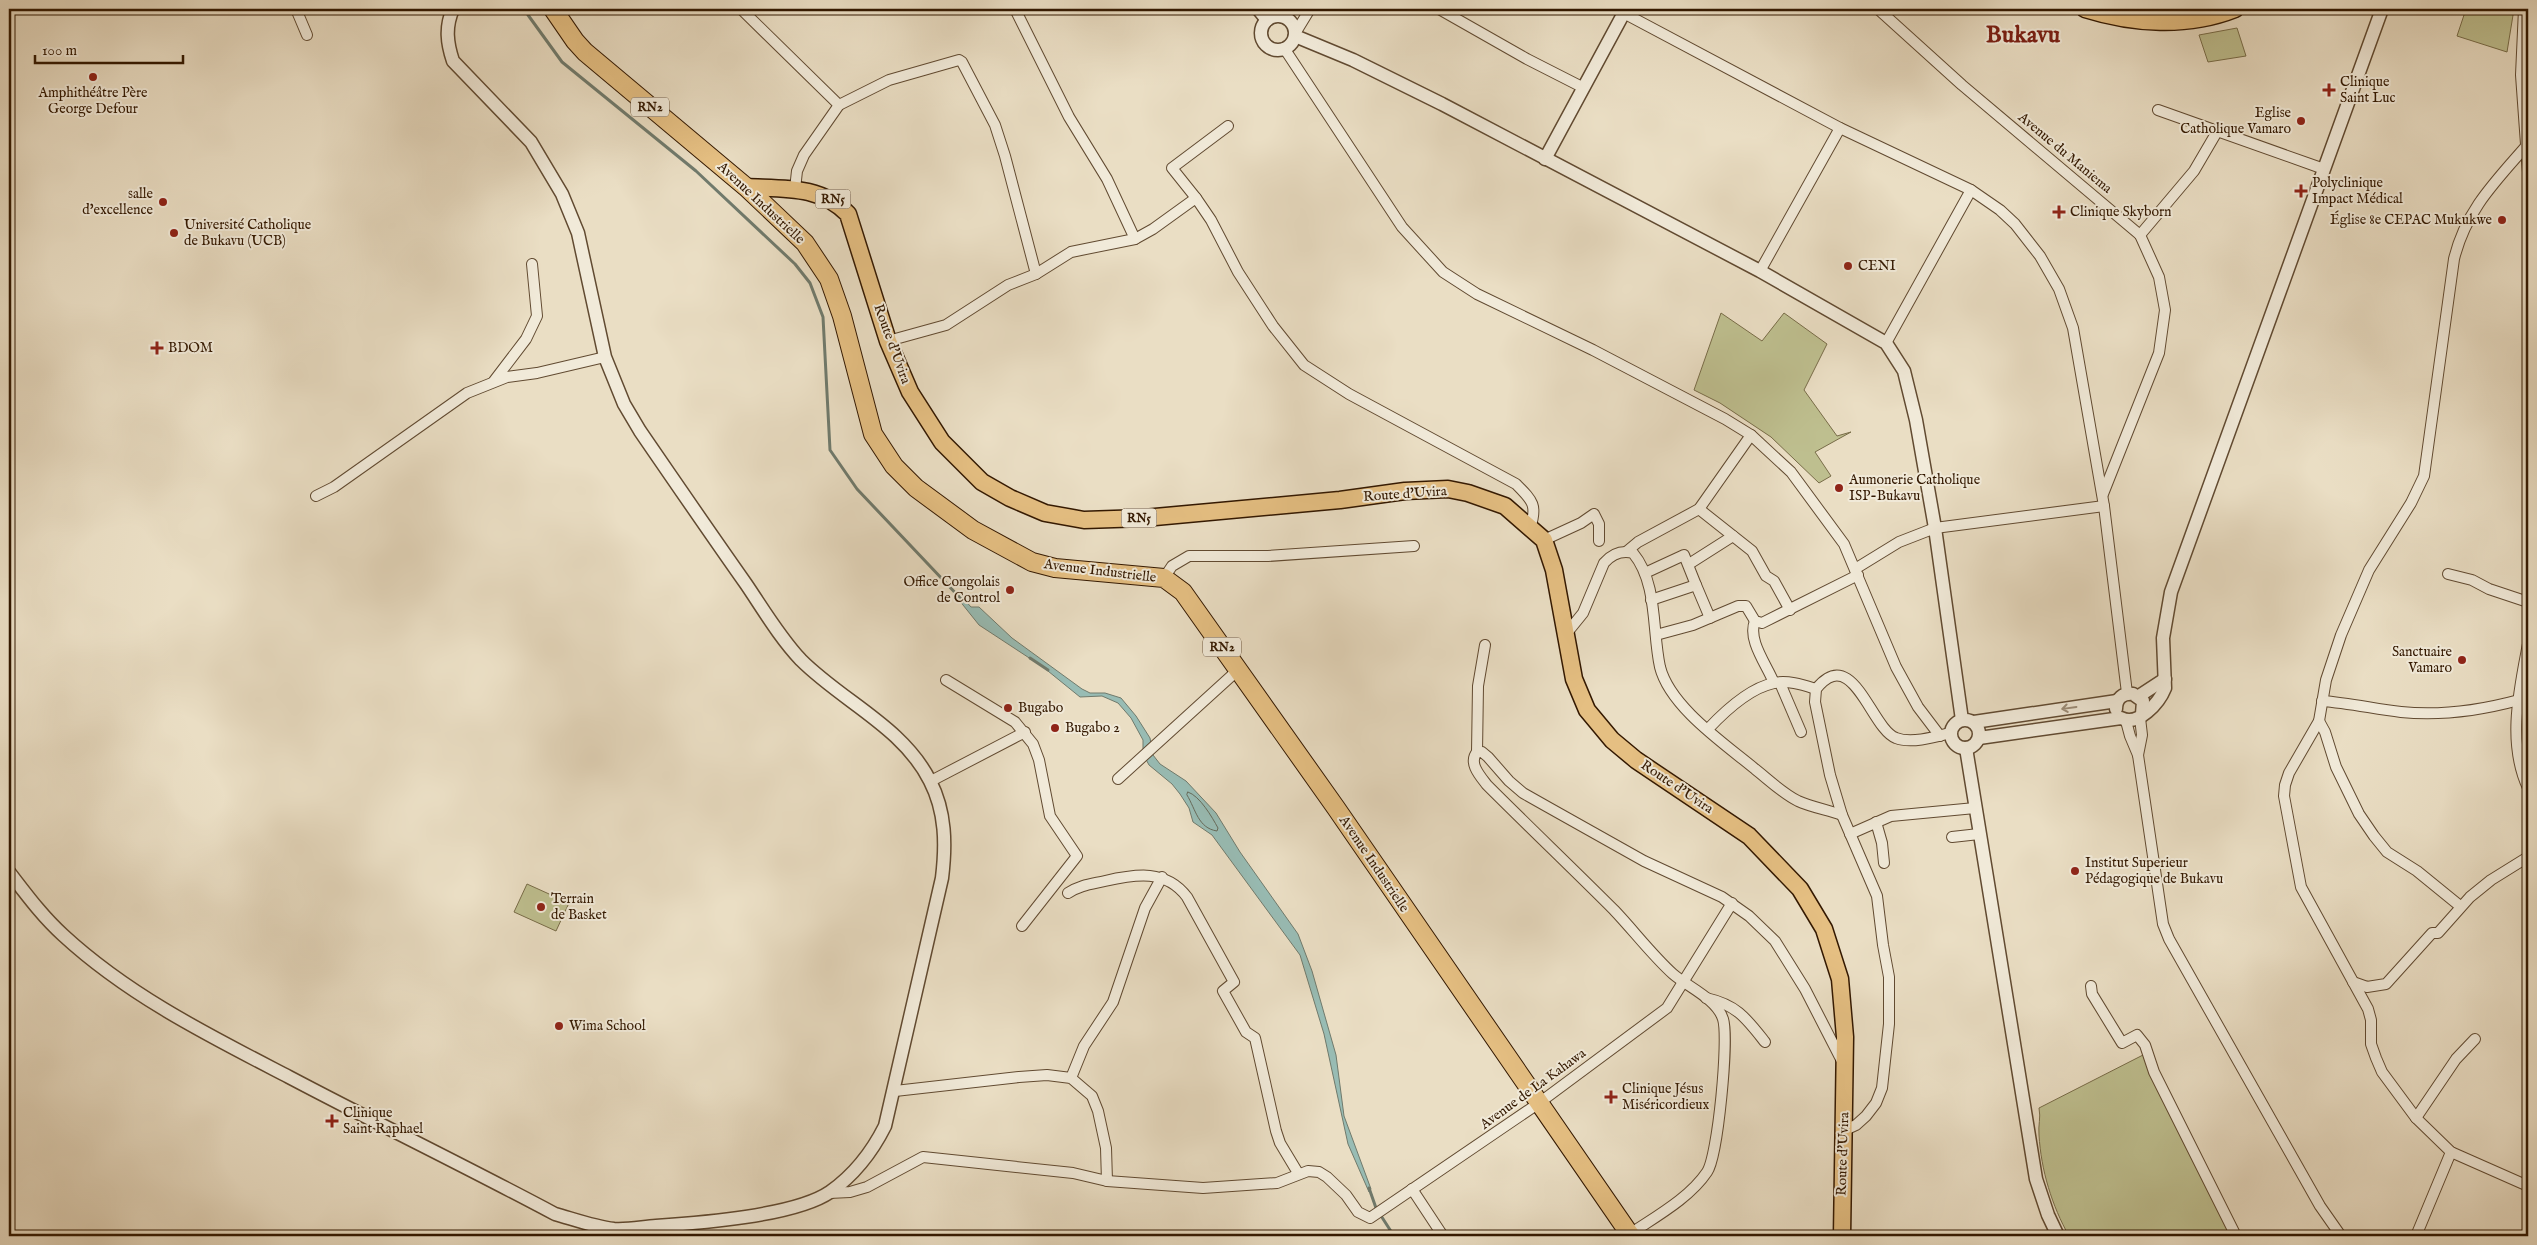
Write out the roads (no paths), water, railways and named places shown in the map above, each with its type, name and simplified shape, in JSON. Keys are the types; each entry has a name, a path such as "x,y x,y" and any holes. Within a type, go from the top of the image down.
{"highway":[{"name":"Avenue Industrielle","path":"557,12 575,41 586,52 746,187 805,243 829,279 842,316 873,434 882,449 906,479 973,530 1032,562 1055,568 1164,578 1183,592 1239,669 1539,1102 1629,1236"}],"main road":[{"path":"2085,9 2130,21 2160,22 2199,20 2235,9"},
{"name":"Route d'Uvira","path":"746,187 795,189 821,194 832,199 848,214 888,341 906,384 927,421 942,442 982,482 1010,498 1045,513 1084,520 1144,518 1340,500 1404,491 1448,489 1468,493 1505,506 1544,540 1554,570 1579,696 1587,710 1612,740 1636,760 1749,836 1785,870 1813,907 1833,952 1840,979 1845,1037 1842,1236"}],"street":[{"path":"296,9 306,35"},
{"path":"453,9 448,21 447,38 454,60 531,142 545,162 572,213 586,260 606,357 624,404 640,431 791,648 823,679 896,736 914,756 930,782 943,822 945,849 942,878 895,1091 885,1126 873,1150 829,1193"},
{"path":"741,9 839,105"},
{"path":"1015,9 1069,117 1115,194 1135,239"},
{"path":"1258,9 1266,20"},
{"path":"1266,20 1261,31 1264,43 1274,49 1284,48 1291,44 1310,9"},
{"path":"1440,9 1527,59 1582,87"},
{"name":"Avenue du Maniema","path":"1878,9 1962,85 2140,234 2160,277 2165,310 2159,353 2103,500"},
{"path":"1979,738 2124,720 2141,716 2162,696 2165,688 2163,638 2171,592 2382,9"},
{"path":"2524,9 2521,75 2523,114 2528,144 2528,172"},
{"path":"1545,159 1622,10 1840,128 1971,190 2000,210 2015,224 2040,256 2059,289 2073,328 2103,500 2127,697"},
{"path":"1266,20 1282,16 1292,21 1296,34 1385,76 1760,271 1886,343 1904,371 1916,420 1968,721 1979,730 1979,738 1974,745 1966,748 1954,744 1918,707 1896,667 1844,544 1821,510 1791,472 1751,435 1593,350 1477,294 1443,272 1402,227 1284,48"},
{"path":"795,189 797,171 804,155 839,105 889,80 955,59 962,62 995,125 1036,274"},
{"path":"2158,110 2324,169"},
{"path":"1228,126 1172,168 1211,220 1238,272 1273,326 1304,365 1349,394 1516,484 1531,500 1535,513 1530,528"},
{"path":"1760,271 1840,128"},
{"path":"2140,234 2194,171 2218,130"},
{"path":"2528,144 2474,208 2459,238 2454,259 2424,476 2411,503 2369,570 2341,635 2318,721 2289,773 2284,796 2301,887 2368,1010 2371,1020 2371,1044 2382,1072 2416,1118 2451,1152 2528,1186"},
{"path":"1886,343 1971,190"},
{"path":"888,341 946,325 1008,285 1036,274 1071,252 1135,239 1153,229 1196,198"},
{"path":"494,381 526,339 537,316 532,264"},
{"path":"316,496 334,487 408,436 450,404 494,381 606,357"},
{"path":"1626,552 1638,542 1699,509 1751,435"},
{"path":"1656,636 1710,618 1733,607 1746,606 1755,620 1762,623 1790,610 1857,572 1898,542 1935,528 2103,500"},
{"path":"1699,509 1724,527 1757,557 1766,576 1774,581 1790,610"},
{"path":"1544,540 1581,523 1594,514 1599,524 1599,541"},
{"path":"1689,564 1733,536"},
{"path":"1164,578 1172,566 1189,556 1268,556 1414,546"},
{"path":"1566,634 1583,613 1604,563 1610,556 1626,552 1633,553 1645,573 1661,669 1668,684 1691,714 1799,802 1842,815"},
{"path":"1645,573 1684,555 1710,618"},
{"path":"2448,574 2472,580 2489,589 2528,602"},
{"path":"1651,600 1696,585"},
{"path":"1755,620 1752,628 1755,640 1801,732"},
{"path":"2528,644 2519,700 2518,760 2528,788"},
{"path":"1485,645 1478,686 1477,752 1474,756 1476,770 1487,785 1684,983 1705,998 1723,1018 1725,1029 1719,1117 1712,1160 1708,1172 1689,1191 1629,1236"},
{"path":"1118,779 1161,742 1239,669"},
{"path":"1845,1130 1856,1125 1866,1116 1876,1103 1882,1088 1890,991 1878,896 1842,815 1828,766 1815,702 1816,689 1829,679 1840,676 1856,686 1884,728 1896,738 1920,739 1945,734 1954,724 1968,721 2127,697 2165,679"},
{"path":"946,680 1008,718 1025,732 1040,760 1050,816 1077,856 1022,926"},
{"path":"1708,729 1755,691 1777,683 1793,683 1816,689"},
{"path":"2127,697 2143,701 2141,716 2142,735 2138,755"},
{"path":"2127,697 2116,707 2124,720 2138,755 2163,924 2169,939 2320,1206 2341,1236"},
{"path":"2322,701 2401,712 2428,713 2499,706 2519,700"},
{"path":"2318,721 2325,732 2336,767 2359,814 2374,836 2388,852 2417,871 2460,906"},
{"path":"930,782 1025,732"},
{"path":"1966,748 2019,1063 2036,1179 2048,1215 2058,1236"},
{"path":"1477,752 1482,752 1488,757 1509,781 1523,793 1644,861 1732,903 1775,941 1805,989 1844,1066"},
{"path":"1850,834 1891,816 1975,808"},
{"path":"1876,822 1882,843 1884,863"},
{"path":"1952,837 1980,834"},
{"path":"2353,982 2367,987 2386,984 2432,933 2438,933 2460,906 2491,880 2528,857"},
{"path":"9,872 36,907 63,934 105,970 150,1001 210,1036 555,1214 614,1233 744,1217 797,1206 829,1193 850,1192 867,1187 923,1157 1074,1173 1108,1181 1160,1186 1212,1188 1277,1183 1298,1173 1280,1143 1276,1131 1256,1038 1246,1032 1223,991 1234,982 1179,886 1162,877 1122,876 1077,887 1068,893"},
{"path":"1071,1078 1084,1046 1113,1002 1145,908 1162,877"},
{"name":"Avenue de La Kahawa","path":"1298,1173 1319,1172 1346,1195 1358,1212 1370,1218 1539,1102 1667,1008 1732,903"},
{"path":"2092,986 2092,994 2122,1043 2137,1035 2145,1045 2154,1072 2236,1236"},
{"path":"1705,998 1729,1004 1746,1017 1765,1042"},
{"path":"2416,1118 2456,1060 2475,1039"},
{"path":"895,1091 1019,1077 1048,1075 1071,1078 1092,1096 1098,1111 1106,1148 1108,1181"},
{"path":"2416,1236 2451,1152"},
{"path":"1412,1189 1443,1236"}],"water":[{"path":"962,597 971,607 979,607 1012,638 1082,689 1090,693 1105,693 1121,698 1136,716 1150,738 1153,755 1160,764 1186,781 1216,813 1240,852 1298,934 1312,971 1336,1055 1344,1116 1371,1189 1369,1192 1348,1144 1324,1034 1300,955 1212,835 1193,822 1189,808 1180,794 1172,784 1149,765 1143,754 1143,740 1131,718 1118,703 1102,696 1080,697 1043,667 979,625 959,600"}],"waterway":[{"path":"526,9 528,15 562,62 696,171 795,264 810,283 823,317 830,450 857,489 963,601"},
{"path":"1030,658 1048,670"},
{"path":"1369,1188 1376,1208 1394,1236"}],"place":[{"name":"Amphithéâtre Père George Defour","path":"93,77"},
{"name":"Clinique Saint Luc","path":"2329,90"},
{"name":"Eglise Catholique Vamaro","path":"2301,121"},
{"name":"Polyclinique Impact Médical","path":"2301,191"},
{"name":"salle d'excellence","path":"163,202"},
{"name":"Clinique Skyborn","path":"2059,212"},
{"name":"Église 8e CEPAC Mukukwe","path":"2502,220"},
{"name":"Université Catholique de Bukavu (UCB)","path":"174,233"},
{"name":"CENI","path":"1848,266"},
{"name":"BDOM","path":"157,348"},
{"name":"Aumonerie Catholique ISP-Bukavu","path":"1839,488"},
{"name":"Office Congolais de Control","path":"1010,590"},
{"name":"Sanctuaire Vamaro","path":"2462,660"},
{"name":"Bugabo","path":"1008,708"},
{"name":"Bugabo 2","path":"1055,728"},
{"name":"Institut Superieur Pédagogique de Bukavu","path":"2075,871"},
{"name":"Terrain de Basket","path":"541,907"},
{"name":"Wima School","path":"559,1026"},
{"name":"Clinique Jésus Miséricordieux","path":"1611,1097"},
{"name":"Clinique Saint Raphael","path":"332,1121"}],"district":[{"name":"Bukavu","path":"2023,35"}]}
